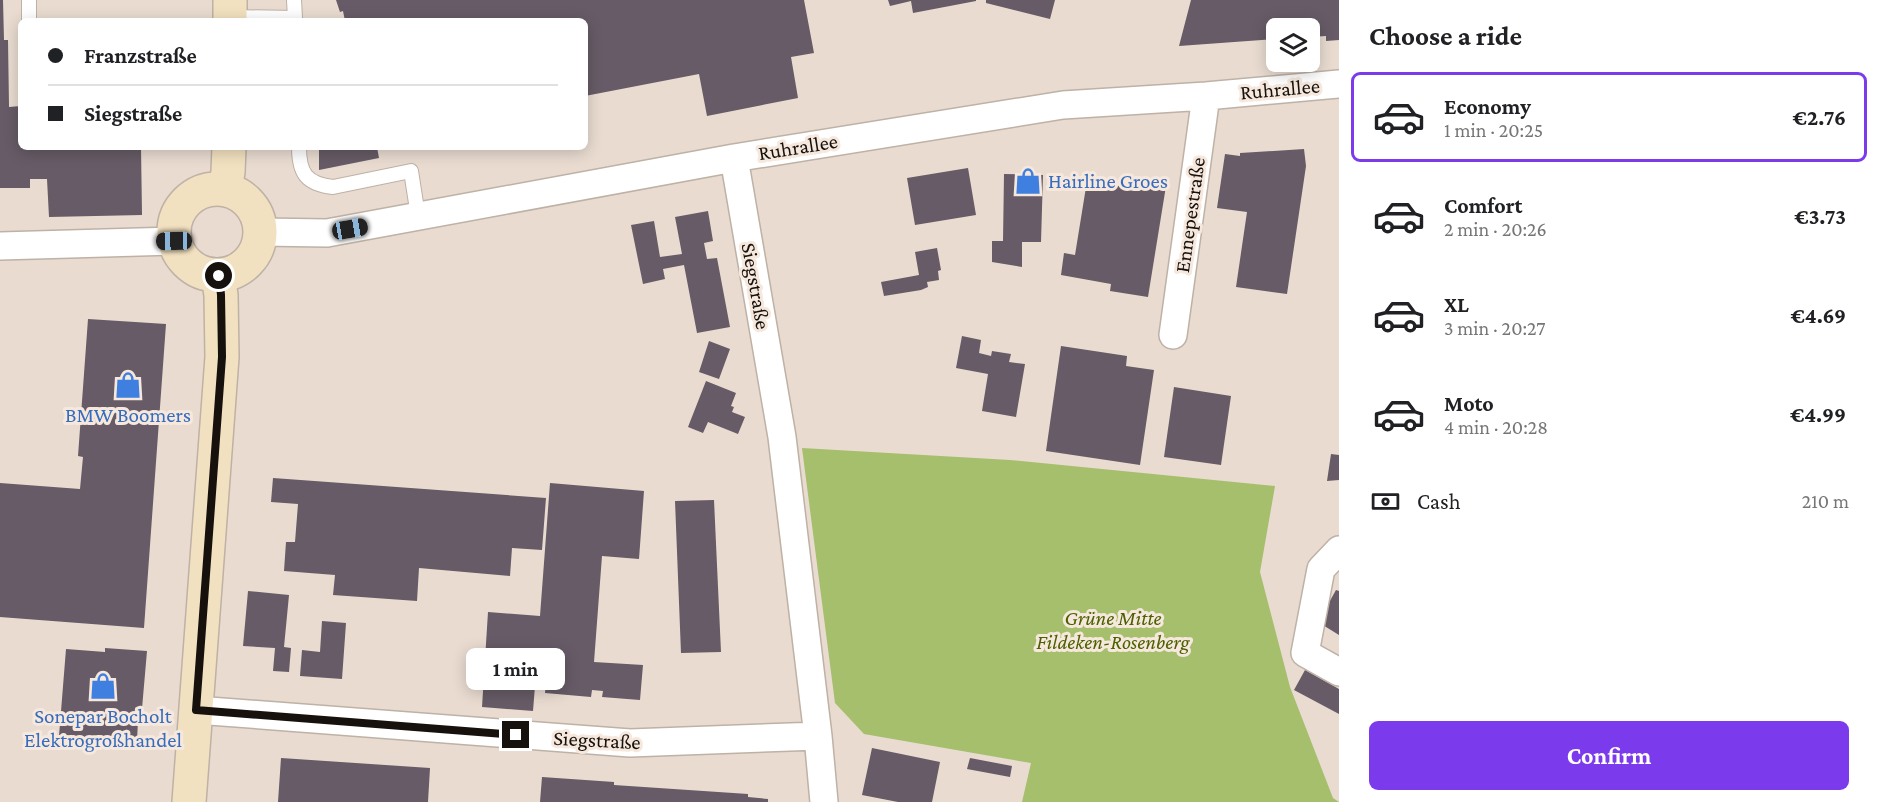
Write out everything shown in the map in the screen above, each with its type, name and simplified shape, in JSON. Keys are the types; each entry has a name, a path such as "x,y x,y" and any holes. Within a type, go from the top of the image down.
{"street":[{"name":"Ruhrallee","path":"261,232 327,233 734,158 1063,105 1206,96 1339,84"},
{"name":"Ennepestraße","path":"1173,335 1206,96"},
{"path":"225,189 229,150"},
{"name":"Siegstraße","path":"734,158 782,437 824,802"},
{"path":"210,189 225,189 239,194 250,204 258,217 261,232 259,245 253,257 244,267 219,276 203,274 190,267 180,255 174,241 177,213 197,193 210,189"},
{"path":"0,246 174,241"},
{"path":"189,802 222,357 219,276"},
{"path":"1339,550 1320,569 1305,653 1339,672"},
{"name":"Siegstraße","path":"196,710 630,743 818,736"}],"lane":[{"path":"29,0 29,18"},
{"path":"294,0 295,18"},
{"path":"230,13 276,18"},
{"path":"298,150 302,172 311,181 320,185 333,187 411,171 418,216"}],"green space":[{"name":"Grüne Mitte Fildeken-Rosenberg","path":"802,448 1010,460 1275,486 1260,572 1290,687 1333,798 1339,802 1022,802 1031,763 864,734 835,703"}],"building":[{"path":"0,0 3,0 4,40 8,40 9,107 18,106 18,150 141,150 142,215 49,217 47,179 30,179 30,188 0,188"},
{"path":"336,0 804,0 814,53 791,57 798,98 707,116 699,74 588,95 588,18 344,18 343,11 340,12"},
{"path":"888,0 976,1 913,13 911,1 890,6"},
{"path":"986,0 1055,0 1050,19 986,3"},
{"path":"1191,0 1339,0 1339,40 1326,41 1326,36 1320,36 1320,18 1266,18 1266,40 1179,46"},
{"path":"1304,149 1306,166 1287,294 1236,287 1247,212 1217,208 1225,154 1240,156 1240,153"},
{"path":"319,150 378,150 379,158 319,170"},
{"path":"968,168 976,215 915,225 907,178"},
{"path":"1004,174 1043,175 1041,242 1022,242 1022,267 992,262 992,241 1003,241"},
{"path":"1128,180 1166,186 1148,297 1110,291 1111,284 1061,275 1064,253 1075,255 1087,181 1126,187"},
{"path":"708,211 713,241 704,243 707,259 717,258 730,327 697,333 684,265 663,269 665,279 643,284 631,225 654,221 660,257 682,254 675,217"},
{"path":"937,248 941,270 938,271 939,280 927,282 928,287 921,290 884,296 881,282 919,275 915,252"},
{"path":"88,319 166,324 144,628 0,617 0,483 80,489 83,457 78,456"},
{"path":"962,336 981,340 979,353 991,356 992,351 1011,354 1009,362 1025,364 1016,417 982,411 988,374 956,368"},
{"path":"709,341 730,349 719,379 699,372"},
{"path":"1061,346 1127,356 1126,366 1154,370 1140,465 1046,451"},
{"path":"706,381 736,393 731,406 734,407 732,412 745,417 738,434 708,422 703,433 688,427"},
{"path":"1174,387 1231,396 1221,465 1164,457"},
{"path":"1331,454 1339,455 1339,480 1327,481"},
{"path":"273,478 546,498 542,550 512,548 510,576 419,568 417,601 333,595 335,575 284,571 286,542 295,542 298,504 271,502"},
{"path":"550,483 644,491 639,559 602,556 594,662 643,665 640,700 602,697 603,691 592,690 591,697 545,693 549,648 538,648 533,711 482,707 488,612 540,616"},
{"path":"714,500 721,652 681,653 675,501"},
{"path":"1336,590 1339,591 1339,635 1318,622"},
{"path":"248,591 289,595 284,647 291,648 289,672 273,671 275,648 243,646"},
{"path":"322,621 346,623 342,679 300,676 302,650 320,652"},
{"name":"Sonepar Bocholt Elektrogroßhandel","path":"105,648 147,651 137,741 59,736 66,649 105,652"},
{"path":"1305,670 1339,689 1339,714 1294,690"},
{"path":"872,748 940,762 932,802 898,802 862,795"},
{"path":"281,758 430,768 428,802 278,802"},
{"path":"970,758 1012,766 1010,777 967,769"},
{"path":"542,777 614,782 614,785 748,794 748,797 768,799 768,802 540,802"}],"place":[{"name":"Hairline Groes","path":"1028,181"},
{"name":"BMW Boomers","path":"128,385"},
{"name":"Sonepar Bocholt Elektrogroßhandel","path":"103,686"}],"route":[{"path":"219,276 222,357 196,710 516,735"}]}
